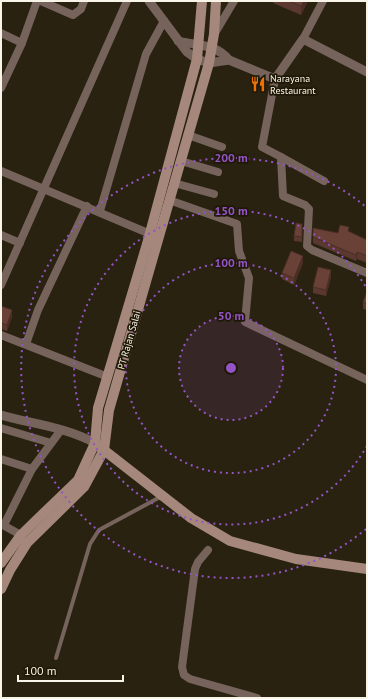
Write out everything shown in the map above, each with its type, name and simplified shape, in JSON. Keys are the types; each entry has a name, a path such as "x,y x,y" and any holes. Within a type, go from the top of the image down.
{"main road":[{"name":"PT Rajan Salai","path":"1,589 24,539 84,487 104,450 109,410 128,326 154,235 198,59 202,1"},
{"name":"PT Rajan Salai","path":"154,235 169,200 209,62 214,34 216,1"},
{"name":"PT Rajan Salai","path":"1,563 78,480 95,443 98,408 108,377 128,326"},
{"path":"95,443 191,518 230,541 296,559 367,569"}],"street":[{"path":"1,88 22,43 37,1"},
{"path":"40,1 73,15 81,8 84,1"},
{"path":"1,285 127,1"},
{"path":"149,1 187,52 198,59 209,62 229,60"},
{"path":"214,34 234,1"},
{"path":"323,1 302,39 275,79 262,147 324,180"},
{"path":"100,211 146,54 164,21"},
{"path":"1,33 22,43"},
{"path":"302,39 367,72"},
{"path":"178,41 212,47 223,53 229,60 275,79"},
{"path":"188,135 222,147"},
{"path":"281,157 283,196 305,205 309,209 307,246 312,250 367,273"},
{"path":"181,161 218,172"},
{"path":"1,171 100,211 154,235"},
{"path":"174,183 214,194"},
{"path":"169,200 237,224 239,251 249,278 245,322 367,380"},
{"path":"26,344 38,310 87,206"},
{"path":"1,235 20,243"},
{"path":"1,335 108,377"},
{"path":"1,415 85,437 95,443"},
{"path":"1,428 51,442"},
{"path":"24,539 2,525 32,469 61,430"},
{"path":"1,458 32,469"},
{"path":"208,550 198,562 195,570 182,668 184,675 190,679 257,698"}],"lane":[{"path":"56,658 94,535 99,530 163,496"}],"building":[{"path":"289,1 304,1 301,6"},
{"path":"296,223 302,224 302,237 294,236"},
{"path":"340,225 349,227 348,231 367,240 367,256 357,252 356,255 313,237 313,228 338,233"},
{"path":"291,251 303,256 294,278 282,273"},
{"path":"318,267 331,270 326,290 313,287"},
{"path":"367,292 367,304 363,302"},
{"path":"1,306 12,310 7,325 1,323"}],"place":[{"name":"Narayana Restaurant","path":"258,84"}]}
